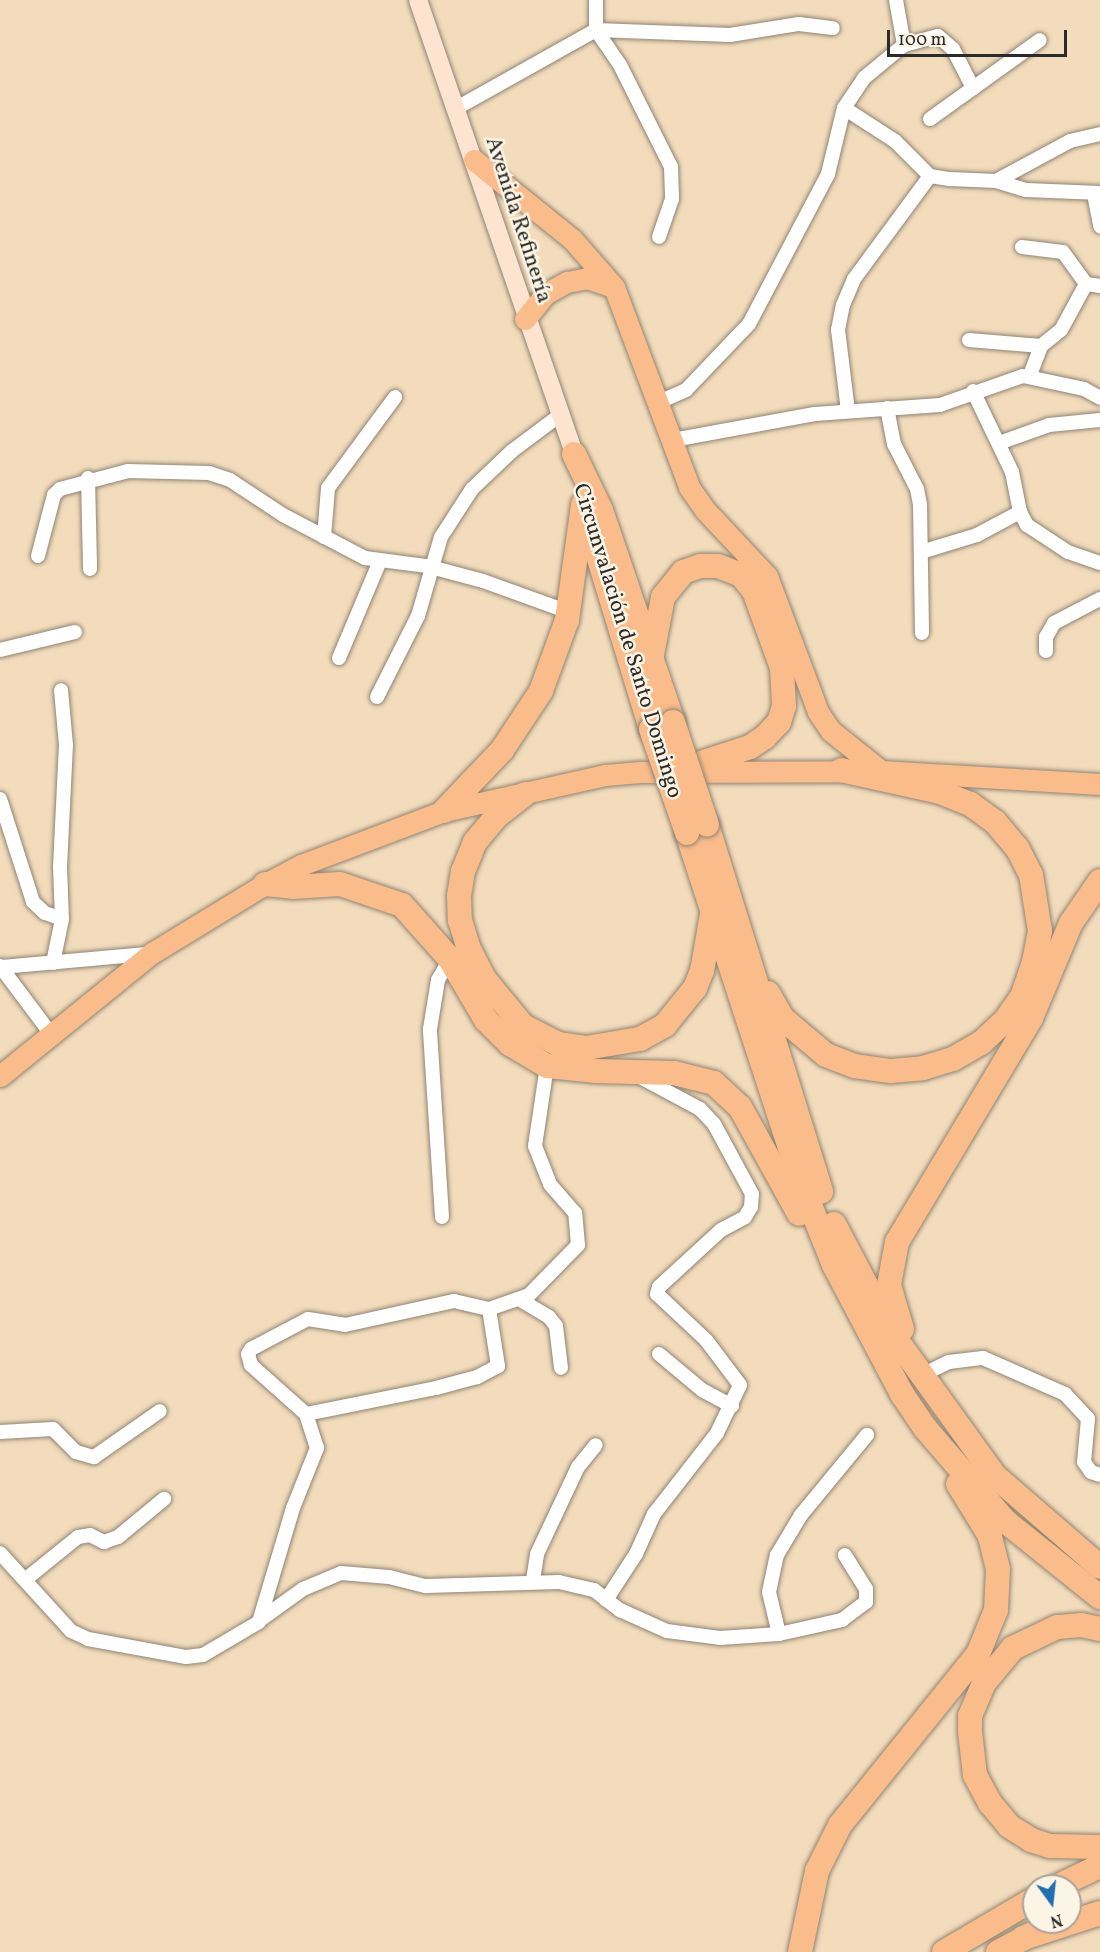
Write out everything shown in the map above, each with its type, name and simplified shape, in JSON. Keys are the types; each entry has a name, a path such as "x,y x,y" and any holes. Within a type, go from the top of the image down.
{"highway":[{"name":"Circunvalación de Santo Domingo","path":"574,453 576,482 583,504 697,829 737,925 826,1208 891,1332 995,1476 1100,1567"},
{"name":"Circunvalación de Santo Domingo","path":"574,453 601,510 651,660 662,725"},
{"path":"444,811 480,776 522,723 558,653 568,612 583,504"},
{"path":"651,660 663,597 682,572 700,566 718,566 741,575 754,591 782,668 784,706 779,722 765,737 750,747 676,771"},
{"path":"737,925 783,1019 826,1055 854,1066 891,1071 923,1068 953,1059 981,1043 1016,1005 1034,962 1040,931 1031,875 1017,848 995,822 970,804 911,784 842,771"},
{"path":"525,794 496,817 475,842 463,871 459,896 460,920 468,947 485,980 523,1026 558,1044 586,1048 640,1039 665,1025 686,1004 702,971 712,909"},
{"name":"Circunvalación de Santo Domingo","path":"697,829 712,909 781,1129 834,1265 925,1428 1005,1521 1100,1597"},
{"path":"922,1375 892,1306 890,1285 897,1242 1031,1018 1071,924 1100,881"},
{"path":"265,884 293,887 340,884 381,896 412,913 450,959 486,1020 510,1044 547,1065 595,1071 623,1070 693,1076 714,1083 740,1107 816,1248 834,1265"},
{"path":"800,1952 817,1871 840,1824 978,1654 996,1610 998,1569 990,1536 925,1428"},
{"path":"1100,1629 1082,1625 1057,1627 1013,1648 996,1665 977,1699 970,1716 970,1752 975,1775 990,1803 1009,1826 1030,1840 1050,1846 1100,1847"},
{"path":"1082,1875 1100,1866"},
{"path":"1082,1909 1100,1901"},
{"path":"944,1952 1022,1906"},
{"path":"1023,1938 1100,1914"},
{"path":"998,1952 1031,1934"}],"main road":[{"name":"Avenida Refinería","path":"418,0 474,160 525,319 574,453"},
{"path":"474,160 572,239 614,287 689,487 705,510 767,576 818,712 844,744 881,771"},
{"path":"525,319 545,294 567,282 587,278 614,287"},
{"path":"0,1076 152,953 265,884 301,865 444,811 605,775 676,771 881,771 1100,784"}],"street":[{"path":"596,0 596,30 620,65 671,167 672,199 659,237"},
{"path":"896,0 904,45"},
{"path":"455,109 596,30 730,35 799,24 833,28"},
{"path":"659,402 686,390 749,324 828,174 844,108 855,87 904,45 928,35 945,39 973,88"},
{"path":"930,119 1040,40"},
{"path":"844,108 895,141 930,176 996,181 1026,190 1097,194 1100,226"},
{"path":"996,181 1070,141 1100,134"},
{"path":"848,411 838,330 843,305 854,279 930,176"},
{"path":"1022,247 1064,252 1093,285 1061,330 1041,346 1030,375"},
{"path":"969,340 1041,346"},
{"path":"673,440 848,411 940,405 973,391 1030,375 1084,389 1100,398"},
{"path":"973,391 1012,472 1020,512 1027,525 1045,539 1082,559 1100,563"},
{"path":"324,537 328,488 395,397"},
{"path":"887,408 894,444 917,489 921,552 922,633"},
{"path":"376,697 418,616 441,537 472,489 512,451 560,416"},
{"path":"999,443 1049,425 1100,420"},
{"path":"38,556 54,495 60,489 88,478 139,471 209,473 230,480 324,537 365,558 433,568 483,581 568,612"},
{"path":"88,478 90,569"},
{"path":"921,552 977,535 1020,512"},
{"path":"339,658 380,561"},
{"path":"1046,651 1046,637 1054,623 1100,599"},
{"path":"0,650 75,632"},
{"path":"53,963 62,919 60,867 66,745 61,690"},
{"path":"0,799 33,902 45,913 62,919"},
{"path":"1,967 152,953"},
{"path":"442,1217 430,1029 438,980 450,959"},
{"path":"1,967 51,1034"},
{"path":"259,1622 316,1448 306,1414 251,1365 248,1354 251,1349 308,1319 345,1325 454,1301 489,1309 529,1295 578,1245 575,1213 550,1184 535,1146 547,1065"},
{"path":"606,1600 636,1554 654,1514 717,1433 732,1406 740,1385 706,1340 657,1294 658,1287 721,1230 745,1217 752,1194 714,1124 700,1109 623,1070"},
{"path":"519,1299 549,1317 556,1326 561,1368"},
{"path":"306,1414 436,1388 477,1377 498,1366 489,1309"},
{"path":"659,1354 702,1390 732,1406"},
{"path":"922,1375 949,1362 983,1358 1065,1394 1088,1419 1084,1462 1091,1472 1100,1475"},
{"path":"0,1432 53,1429 76,1452 94,1457 160,1411"},
{"path":"779,1634 769,1592 777,1556 801,1515 867,1435"},
{"path":"533,1580 537,1554 578,1467 596,1445"},
{"path":"26,1579 78,1537 90,1535 104,1542 118,1537 164,1499"},
{"path":"0,1553 71,1631 88,1639 186,1657 202,1655 259,1622 303,1589 341,1573 389,1577 426,1586 533,1580 594,1590 606,1600 667,1631 720,1638 779,1634 842,1620 866,1602 866,1589 845,1555"}]}
